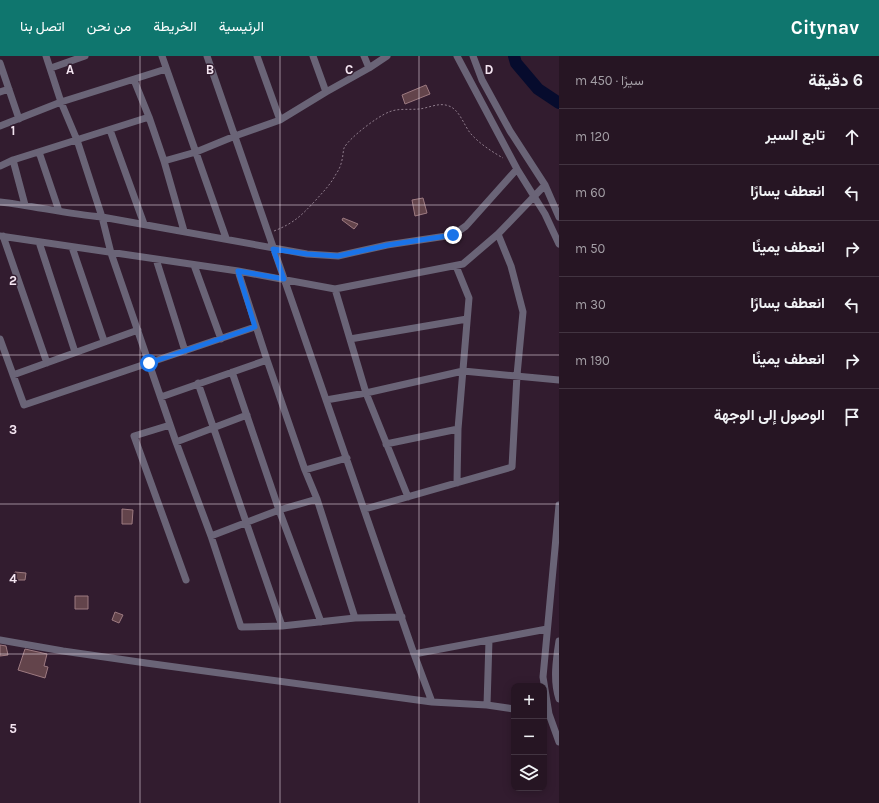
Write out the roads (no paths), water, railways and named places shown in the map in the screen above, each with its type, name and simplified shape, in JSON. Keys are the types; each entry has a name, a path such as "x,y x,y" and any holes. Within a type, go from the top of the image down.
{"street":[{"path":"46,56 61,102 77,140 102,217 111,253 160,397 211,536 242,627 282,626 355,618 402,617"},
{"path":"51,68 85,56"},
{"path":"162,56 226,238"},
{"path":"207,56 414,654 432,702"},
{"path":"257,56 280,120"},
{"path":"313,56 326,92"},
{"path":"364,56 369,68"},
{"path":"164,160 196,152 280,120 387,56"},
{"path":"457,56 517,169 545,214 559,244"},
{"path":"473,56 482,80 510,132 545,185 559,216"},
{"path":"0,63 19,119"},
{"path":"0,126 61,102 166,69"},
{"path":"134,80 164,160 184,231"},
{"path":"0,92 9,89"},
{"path":"0,166 13,160 149,118"},
{"path":"110,130 144,224"},
{"path":"39,152 59,211"},
{"path":"13,160 25,205"},
{"path":"0,202 102,217 226,238 273,249 307,254 338,256 388,245 453,235 466,226 517,169"},
{"path":"47,363 1,236 238,271 335,289 463,264 498,234 545,185"},
{"path":"365,509 512,467 517,375 523,312 511,266 498,234"},
{"path":"39,242 75,352"},
{"path":"72,247 104,342"},
{"path":"156,259 185,351"},
{"path":"194,265 221,339"},
{"path":"456,266 469,298 458,429 457,482"},
{"path":"238,271 266,360 305,470 317,499 355,618"},
{"path":"335,289 366,393 408,497"},
{"path":"350,339 467,319"},
{"path":"0,338 24,405 255,327"},
{"path":"13,375 138,330"},
{"path":"160,397 266,360"},
{"path":"326,400 366,393 463,371 559,380"},
{"path":"232,372 279,510 321,622"},
{"path":"198,383 282,626"},
{"path":"176,442 247,415"},
{"path":"170,425 134,436 186,580"},
{"path":"386,444 458,429"},
{"path":"305,470 347,458"},
{"path":"211,536 279,510 317,499"},
{"path":"543,683 559,505"},
{"path":"414,654 547,629"},
{"path":"0,640 146,663 432,702 487,705 511,709"},
{"path":"487,705 489,640"},
{"path":"559,641 555,668 557,695 559,699"},
{"path":"547,716 559,742"}],"waterway":[{"path":"514,56 516,63 538,89 559,103"}]}
